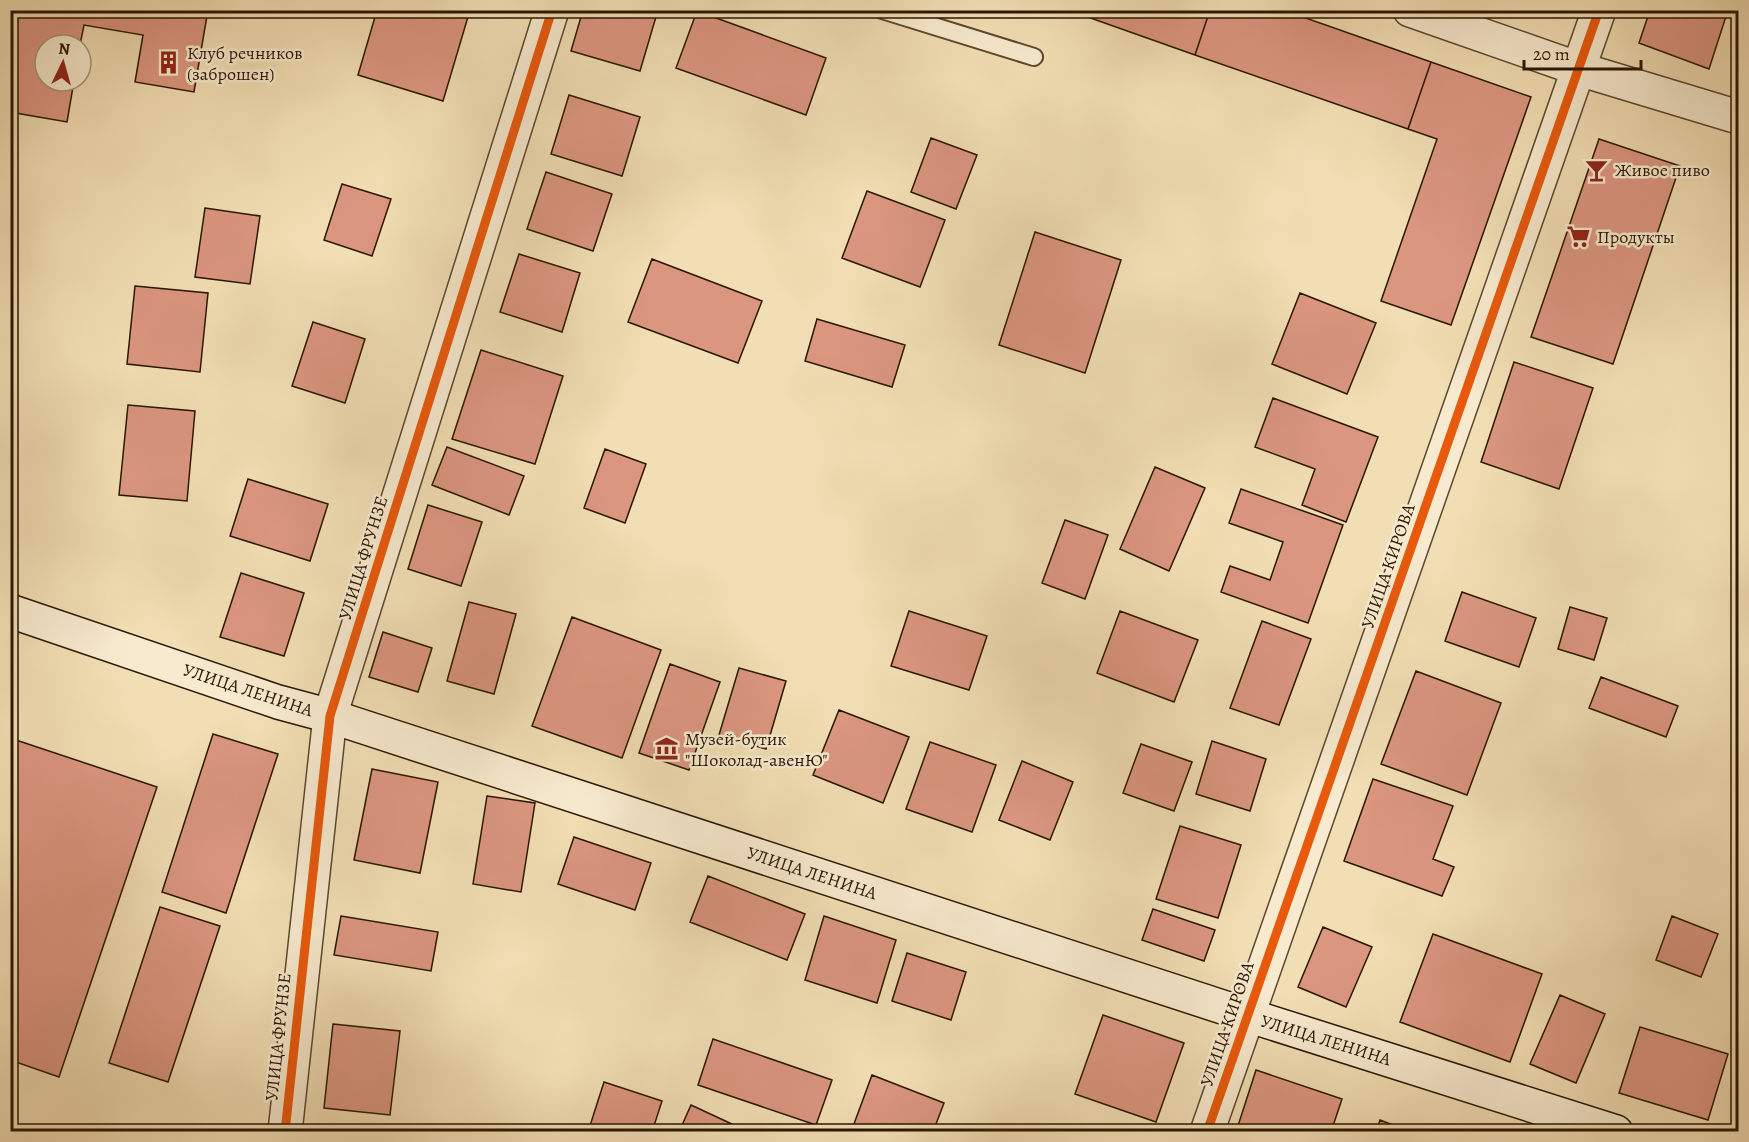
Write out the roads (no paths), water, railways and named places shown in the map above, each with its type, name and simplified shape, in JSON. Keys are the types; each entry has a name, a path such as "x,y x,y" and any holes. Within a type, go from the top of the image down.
{"street":[{"name":"УЛИЦА ФРУНЗЕ","path":"285,1131 330,716 552,10"},
{"path":"1410,10 1579,69 1738,117"},
{"name":"УЛИЦА КИРОВА","path":"1207,1131 1599,10"},
{"name":"УЛИЦА ЛЕНИНА","path":"10,611 278,702 330,716 1247,1016 1616,1131"}],"lane":[{"path":"882,10 1034,57"}],"place":[{"name":"Клуб речников (заброшен)","path":"169,63"},
{"name":"Живое пиво","path":"1597,170"},
{"name":"Продукты","path":"1579,237"},
{"name":"Музей-бутик \"Шоколад-авенЮ\"","path":"667,749"}]}
